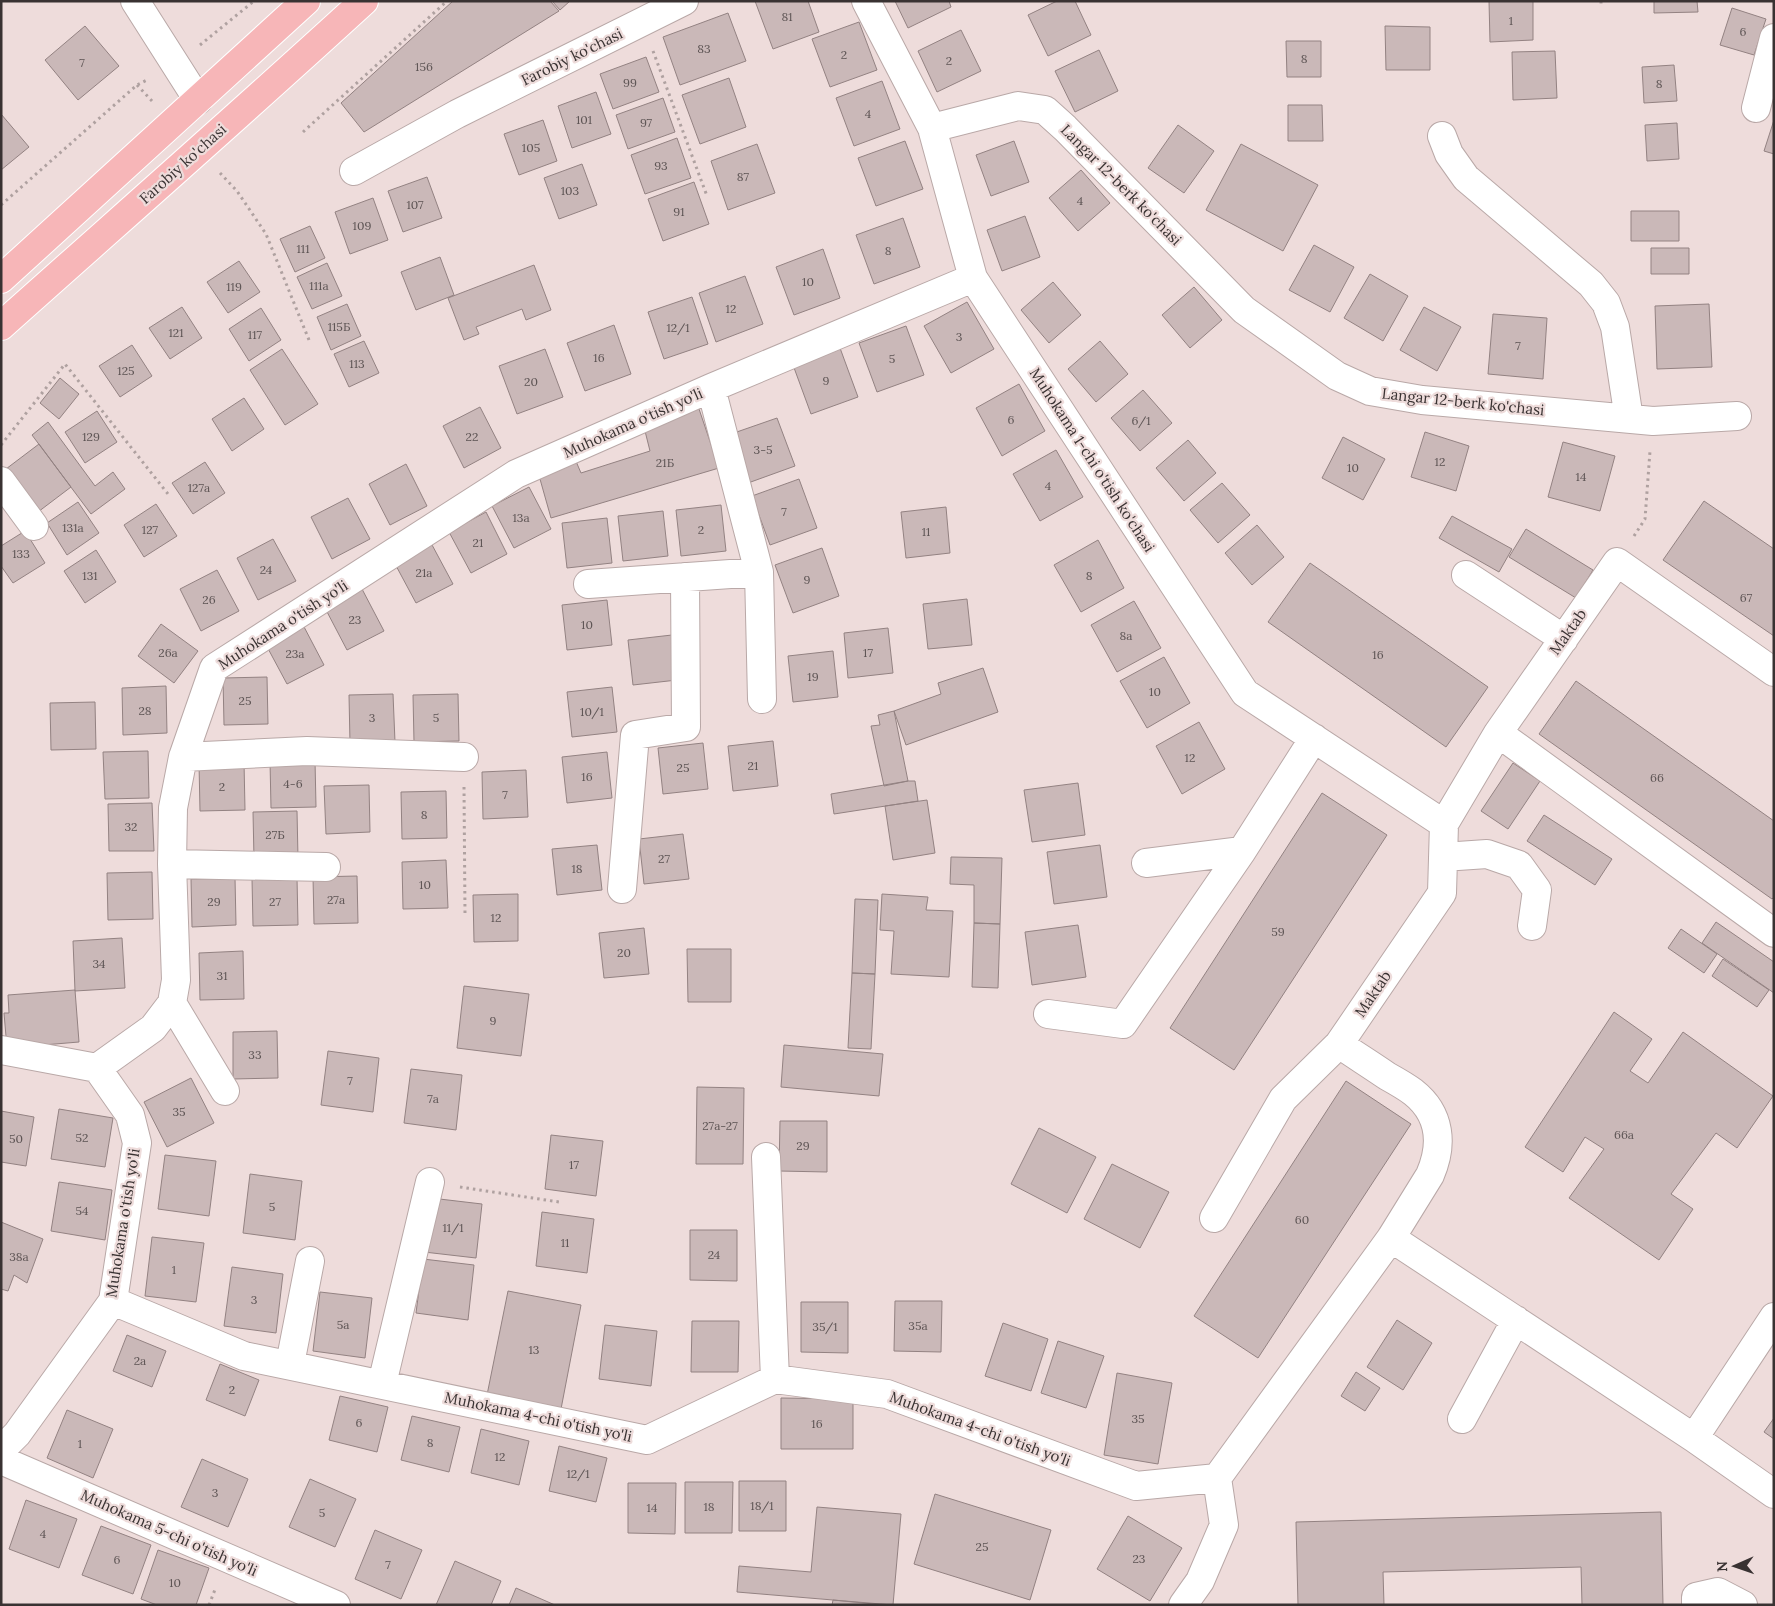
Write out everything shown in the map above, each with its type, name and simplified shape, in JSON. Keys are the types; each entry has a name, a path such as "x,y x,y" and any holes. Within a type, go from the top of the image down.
{"main road":[{"path":"1,279 306,1"},
{"name":"Farobiy ko'chasi","path":"1,326 198,149 264,93 364,1"}],"street":[{"path":"135,1 198,100"},
{"name":"Farobiy ko'chasi","path":"354,171 457,114 684,1"},
{"name":"Muhokama 1-chi o'tish ko'chasi","path":"866,1 932,128 973,278 1245,693 1444,824"},
{"path":"1756,108 1774,38"},
{"name":"Langar 12-berk ko'chasi","path":"932,128 1018,106 1045,110 1244,310 1337,376 1370,391 1422,400 1641,420 1737,416"},
{"path":"1442,136 1449,154 1466,178 1591,284 1606,303 1615,327 1641,420"},
{"name":"Muhokama o'tish yo'li","path":"1,1450 17,1434 113,1301 137,1142 130,1115 97,1068 153,1028 172,1003 176,980 172,864 173,808 183,757 214,668 516,474 711,388 973,278"},
{"path":"711,388 759,572 762,699"},
{"path":"1,481 34,526"},
{"path":"1617,562 1774,672"},
{"name":"Maktab","path":"1214,1218 1283,1099 1339,1044 1442,893 1444,824 1498,733 1617,562"},
{"path":"588,584 759,572"},
{"path":"1466,575 1564,639"},
{"path":"622,889 635,735 686,727 685,577"},
{"path":"1498,733 1774,932"},
{"path":"1048,1014 1123,1024 1242,852 1314,738"},
{"path":"183,757 307,751 464,757"},
{"path":"1146,862 1242,852"},
{"path":"1442,857 1488,854 1519,866 1537,890 1532,926"},
{"path":"172,864 326,867"},
{"path":"172,1003 225,1091"},
{"path":"1183,1605 1200,1581 1224,1525 1217,1478 1278,1391 1391,1238 1430,1175 1437,1154 1438,1131 1429,1110 1413,1092 1339,1044"},
{"path":"1,1050 97,1068"},
{"path":"766,1157 775,1379"},
{"path":"382,1384 430,1182"},
{"path":"1391,1238 1694,1438 1774,1494"},
{"path":"290,1364 310,1261"},
{"name":"Muhokama 4-chi o'tish yo'li","path":"113,1301 244,1356 290,1364 648,1440 775,1379 888,1394 1136,1486 1217,1478"},
{"path":"1694,1438 1774,1317"},
{"path":"1462,1419 1516,1320"},
{"name":"Muhokama 5-chi o'tish yo'li","path":"1,1460 336,1605"},
{"path":"1696,1605 1696,1598 1718,1592 1743,1605"}],"path":[{"path":"1,206 137,85 175,65 254,1"},
{"path":"303,132 447,1"},
{"path":"642,22 707,196"},
{"path":"137,85 154,104"},
{"path":"218,170 238,191 266,234 309,340"},
{"path":"1,445 65,364 168,494"},
{"path":"1617,562 1645,519 1641,420"},
{"path":"464,757 465,914"},
{"path":"430,1182 559,1202"}],"building":[{"path":"453,1 550,1 559,11 364,132 341,103"},
{"path":"552,1 570,1 560,10"},
{"path":"755,1 808,1 819,32 773,49"},
{"path":"895,1 949,1 951,7 908,28"},
{"path":"1057,1 1075,1 1091,35 1048,56 1028,15"},
{"path":"1489,1 1533,1 1533,40 1490,42"},
{"path":"1654,1 1697,1 1698,12 1654,13"},
{"path":"1732,8 1766,19 1754,55 1720,45"},
{"path":"728,13 746,61 680,85 663,37"},
{"path":"859,22 877,70 830,87 812,39"},
{"path":"85,26 119,66 78,100 45,60"},
{"path":"1385,26 1430,27 1430,70 1386,70"},
{"path":"961,30 981,71 937,92 918,51"},
{"path":"1286,41 1321,41 1321,77 1287,77"},
{"path":"1099,50 1118,91 1075,112 1055,71"},
{"path":"1555,51 1557,98 1513,100 1512,52"},
{"path":"646,57 659,92 613,109 600,74"},
{"path":"1674,65 1677,101 1644,103 1642,67"},
{"path":"729,78 746,127 700,144 682,95"},
{"path":"882,81 900,129 854,146 836,98"},
{"path":"596,92 611,134 572,148 558,106"},
{"path":"663,98 675,132 628,149 616,115"},
{"path":"1288,105 1322,105 1323,141 1288,141"},
{"path":"1,114 29,147 1,170"},
{"path":"543,120 557,161 519,175 504,134"},
{"path":"1774,120 1774,154 1764,151"},
{"path":"1677,123 1679,159 1647,161 1645,125"},
{"path":"1178,125 1214,151 1184,193 1148,168"},
{"path":"677,138 691,178 645,194 631,155"},
{"path":"905,141 923,189 876,206 858,158"},
{"path":"1014,141 1029,182 991,196 976,155"},
{"path":"757,144 775,193 728,210 711,161"},
{"path":"1241,144 1318,185 1283,251 1206,210"},
{"path":"582,164 597,205 559,219 544,178"},
{"path":"1081,170 1110,203 1078,231 1049,198"},
{"path":"427,177 442,218 403,232 388,191"},
{"path":"694,182 709,224 663,241 648,199"},
{"path":"373,198 388,240 350,254 335,212"},
{"path":"1631,211 1679,211 1679,241 1631,241"},
{"path":"1025,216 1040,257 1002,271 987,230"},
{"path":"903,218 920,267 874,284 856,235"},
{"path":"310,226 325,258 295,272 280,239"},
{"path":"1314,245 1354,267 1330,312 1289,290"},
{"path":"1651,248 1689,248 1689,274 1651,274"},
{"path":"823,249 840,298 794,315 776,267"},
{"path":"440,257 454,295 416,310 401,272"},
{"path":"239,261 260,292 228,313 207,282"},
{"path":"327,263 342,296 312,309 297,277"},
{"path":"534,265 551,310 526,320 522,309 476,327 479,334 464,340 448,298"},
{"path":"1370,274 1408,296 1383,341 1344,318"},
{"path":"745,276 763,324 716,342 699,293"},
{"path":"1053,282 1081,315 1049,343 1021,310"},
{"path":"1194,287 1222,320 1190,348 1162,315"},
{"path":"692,297 708,344 664,359 648,312"},
{"path":"967,302 994,349 951,373 924,326"},
{"path":"347,304 361,336 331,350 317,317"},
{"path":"1709,304 1712,367 1657,369 1655,306"},
{"path":"182,307 202,338 170,359 149,328"},
{"path":"1424,307 1461,327 1437,371 1400,350"},
{"path":"261,308 281,340 249,361 229,329"},
{"path":"1493,314 1547,318 1543,379 1488,374"},
{"path":"614,325 631,374 585,391 567,343"},
{"path":"906,326 924,375 877,392 859,343"},
{"path":"364,341 379,373 349,387 334,354"},
{"path":"1100,341 1128,374 1096,402 1068,369"},
{"path":"132,345 152,376 120,397 99,366"},
{"path":"840,348 858,397 811,414 793,365"},
{"path":"282,349 318,404 285,425 250,370"},
{"path":"545,349 563,397 517,414 499,366"},
{"path":"60,378 79,394 59,419 40,403"},
{"path":"1019,384 1045,431 1002,456 976,408"},
{"path":"1143,390 1172,423 1140,451 1111,418"},
{"path":"244,398 264,429 232,451 212,419"},
{"path":"698,406 719,468 551,518 538,472 575,459 581,473 650,451 644,427"},
{"path":"480,407 501,448 464,468 443,426"},
{"path":"97,411 117,442 85,463 65,432"},
{"path":"777,418 795,466 748,483 731,434"},
{"path":"48,422 95,486 113,472 125,489 91,514 32,435"},
{"path":"1425,432 1469,446 1456,491 1411,477"},
{"path":"1343,437 1385,459 1363,500 1322,478"},
{"path":"1188,440 1216,473 1184,501 1156,468"},
{"path":"1563,442 1615,456 1600,511 1548,497"},
{"path":"39,444 71,487 34,515 2,472"},
{"path":"1056,450 1083,497 1040,521 1013,474"},
{"path":"205,462 225,493 193,514 172,483"},
{"path":"406,464 427,506 390,525 369,484"},
{"path":"799,479 817,528 770,545 752,496"},
{"path":"1222,483 1250,515 1218,543 1190,510"},
{"path":"529,487 551,529 514,548 492,506"},
{"path":"348,498 370,539 332,559 311,517"},
{"path":"1704,501 1774,549 1774,636 1663,560"},
{"path":"78,502 99,533 67,555 47,523"},
{"path":"156,504 177,536 144,557 124,525"},
{"path":"721,505 726,551 681,556 676,510"},
{"path":"946,507 950,553 906,558 901,512"},
{"path":"663,511 668,556 623,561 618,516"},
{"path":"486,512 507,554 471,573 449,532"},
{"path":"1452,516 1512,549 1499,572 1439,538"},
{"path":"607,518 612,563 567,568 562,523"},
{"path":"1257,525 1284,557 1252,585 1225,553"},
{"path":"1526,529 1593,570 1576,598 1509,557"},
{"path":"25,531 45,563 13,583 1,566 1,546"},
{"path":"273,539 296,581 258,600 237,558"},
{"path":"1098,540 1124,588 1081,612 1054,565"},
{"path":"431,543 453,584 416,603 394,562"},
{"path":"822,548 839,596 793,613 775,565"},
{"path":"96,550 116,582 85,603 64,571"},
{"path":"1310,563 1488,687 1446,747 1268,622"},
{"path":"217,570 239,611 201,631 180,589"},
{"path":"362,589 384,631 347,650 325,608"},
{"path":"967,599 972,645 928,649 923,604"},
{"path":"607,600 612,645 567,650 562,605"},
{"path":"1134,601 1161,648 1117,672 1091,625"},
{"path":"302,623 324,665 287,684 265,643"},
{"path":"161,624 198,651 174,683 138,656"},
{"path":"888,628 893,673 848,678 844,633"},
{"path":"672,635 677,680 633,685 628,640"},
{"path":"833,651 838,697 793,702 788,656"},
{"path":"1164,657 1190,703 1147,728 1120,681"},
{"path":"983,668 998,712 906,745 894,711 941,694 938,683"},
{"path":"267,677 268,724 224,725 223,678"},
{"path":"1576,681 1774,821 1774,897 1772,899 1539,734"},
{"path":"166,686 167,733 123,735 122,688"},
{"path":"612,687 617,732 572,737 567,692"},
{"path":"393,694 395,742 350,743 349,695"},
{"path":"458,694 459,741 414,742 413,695"},
{"path":"95,702 96,749 51,750 50,703"},
{"path":"894,711 908,781 884,786 871,726 880,725 878,715"},
{"path":"1199,722 1225,769 1182,794 1156,746"},
{"path":"773,741 778,786 733,791 728,746"},
{"path":"703,743 708,789 663,794 658,748"},
{"path":"148,751 149,798 105,799 103,752"},
{"path":"607,752 612,798 567,803 562,757"},
{"path":"315,760 316,807 271,808 270,761"},
{"path":"244,762 245,810 200,811 199,763"},
{"path":"1513,763 1540,781 1508,829 1481,811"},
{"path":"526,770 528,817 483,819 482,772"},
{"path":"915,781 918,801 834,814 831,794"},
{"path":"1078,783 1085,835 1032,842 1024,790"},
{"path":"369,785 370,832 326,834 324,786"},
{"path":"446,791 447,838 402,839 401,792"},
{"path":"1322,793 1387,835 1234,1070 1170,1028"},
{"path":"927,800 935,853 893,860 885,806"},
{"path":"152,803 154,851 109,851 108,804"},
{"path":"297,811 298,858 254,859 253,812"},
{"path":"1544,815 1612,859 1595,885 1527,841"},
{"path":"683,834 689,879 644,884 639,839"},
{"path":"597,845 602,890 557,895 552,849"},
{"path":"1100,845 1107,897 1054,904 1047,852"},
{"path":"951,857 1002,858 1000,924 974,923 974,885 950,884"},
{"path":"446,860 448,908 403,909 402,862"},
{"path":"152,872 153,919 108,920 107,873"},
{"path":"357,876 358,923 314,924 313,877"},
{"path":"235,878 236,925 192,927 191,879"},
{"path":"297,878 298,925 253,926 252,879"},
{"path":"518,894 518,941 474,942 473,895"},
{"path":"882,894 928,897 926,910 953,911 949,977 891,974 894,931 880,930"},
{"path":"855,899 878,900 875,974 852,973"},
{"path":"1716,922 1774,962 1774,993 1702,943"},
{"path":"974,923 1000,924 998,988 972,987"},
{"path":"1078,925 1086,977 1032,985 1025,932"},
{"path":"644,928 649,974 604,978 599,933"},
{"path":"1681,929 1717,954 1704,973 1668,948"},
{"path":"122,938 125,988 75,991 73,941"},
{"path":"687,949 731,949 731,1002 688,1002"},
{"path":"243,951 244,999 200,1000 199,953"},
{"path":"1723,959 1769,990 1757,1007 1712,976"},
{"path":"852,973 875,974 871,1049 848,1048"},
{"path":"464,986 529,994 521,1056 457,1048"},
{"path":"75,990 79,1042 7,1048 4,1013 9,1013 8,995"},
{"path":"1614,1012 1652,1039 1630,1071 1648,1083 1683,1032 1773,1096 1737,1148 1716,1133 1671,1194 1693,1209 1659,1260 1569,1198 1604,1149 1585,1137 1563,1172 1525,1147"},
{"path":"277,1031 278,1078 233,1079 233,1032"},
{"path":"784,1045 883,1054 879,1096 781,1087"},
{"path":"328,1051 379,1058 373,1112 321,1105"},
{"path":"411,1069 462,1075 456,1130 404,1123"},
{"path":"191,1078 214,1123 167,1147 144,1102"},
{"path":"1346,1081 1411,1124 1258,1358 1194,1316"},
{"path":"697,1087 744,1088 743,1164 696,1164"},
{"path":"59,1109 113,1118 105,1167 51,1159"},
{"path":"1,1111 34,1117 26,1166 1,1162"},
{"path":"780,1121 827,1121 827,1172 779,1171"},
{"path":"1039,1128 1096,1157 1067,1213 1011,1184"},
{"path":"551,1135 603,1141 596,1196 545,1189"},
{"path":"165,1155 216,1161 209,1216 158,1209"},
{"path":"1112,1164 1169,1192 1140,1248 1084,1219"},
{"path":"250,1174 302,1181 295,1240 243,1233"},
{"path":"59,1182 112,1190 105,1240 51,1231"},
{"path":"431,1198 482,1204 476,1258 424,1252"},
{"path":"542,1212 594,1219 587,1273 536,1266"},
{"path":"1,1222 43,1239 27,1283 14,1275 8,1291 1,1289"},
{"path":"690,1230 737,1230 737,1281 690,1280"},
{"path":"152,1237 204,1243 196,1302 145,1296"},
{"path":"423,1259 474,1265 468,1320 416,1313"},
{"path":"232,1267 283,1274 276,1333 224,1326"},
{"path":"508,1291 581,1305 561,1409 487,1395"},
{"path":"320,1292 372,1298 365,1358 313,1351"},
{"path":"895,1301 942,1301 941,1352 894,1351"},
{"path":"801,1302 848,1302 848,1353 801,1352"},
{"path":"1397,1320 1432,1343 1403,1390 1367,1367"},
{"path":"692,1321 739,1321 738,1372 691,1372"},
{"path":"1003,1323 1048,1339 1031,1391 985,1376"},
{"path":"605,1325 657,1331 651,1386 599,1379"},
{"path":"127,1335 166,1351 152,1387 113,1371"},
{"path":"1058,1341 1104,1356 1086,1408 1041,1393"},
{"path":"220,1364 259,1380 245,1416 206,1400"},
{"path":"1356,1372 1380,1388 1365,1411 1341,1396"},
{"path":"1117,1373 1172,1383 1158,1464 1104,1455"},
{"path":"340,1396 388,1407 377,1452 329,1440"},
{"path":"781,1398 853,1399 853,1449 781,1449"},
{"path":"67,1410 113,1429 93,1478 47,1458"},
{"path":"412,1416 460,1427 449,1472 401,1460"},
{"path":"1774,1418 1774,1439 1764,1432"},
{"path":"481,1429 529,1441 519,1485 471,1473"},
{"path":"559,1446 607,1458 596,1502 549,1491"},
{"path":"202,1459 248,1479 228,1527 181,1507"},
{"path":"310,1479 356,1499 335,1547 289,1527"},
{"path":"739,1481 786,1481 786,1531 739,1531"},
{"path":"685,1482 733,1482 732,1533 685,1533"},
{"path":"628,1483 676,1483 675,1534 628,1533"},
{"path":"935,1494 1051,1530 1030,1600 914,1564"},
{"path":"26,1500 77,1519 59,1568 9,1549"},
{"path":"817,1507 901,1514 893,1605 737,1592 739,1566 811,1572"},
{"path":"1661,1512 1663,1605 1582,1605 1581,1567 1383,1572 1384,1605 1298,1605 1296,1522"},
{"path":"1128,1516 1182,1548 1150,1601 1097,1569"},
{"path":"101,1526 151,1545 133,1594 82,1575"},
{"path":"375,1530 422,1550 401,1599 355,1579"},
{"path":"158,1550 209,1568 196,1605 157,1605 141,1599"},
{"path":"455,1561 501,1581 491,1605 436,1605"},
{"path":"516,1588 555,1605 509,1605"},
{"path":"833,1600 884,1605 832,1605"}]}
